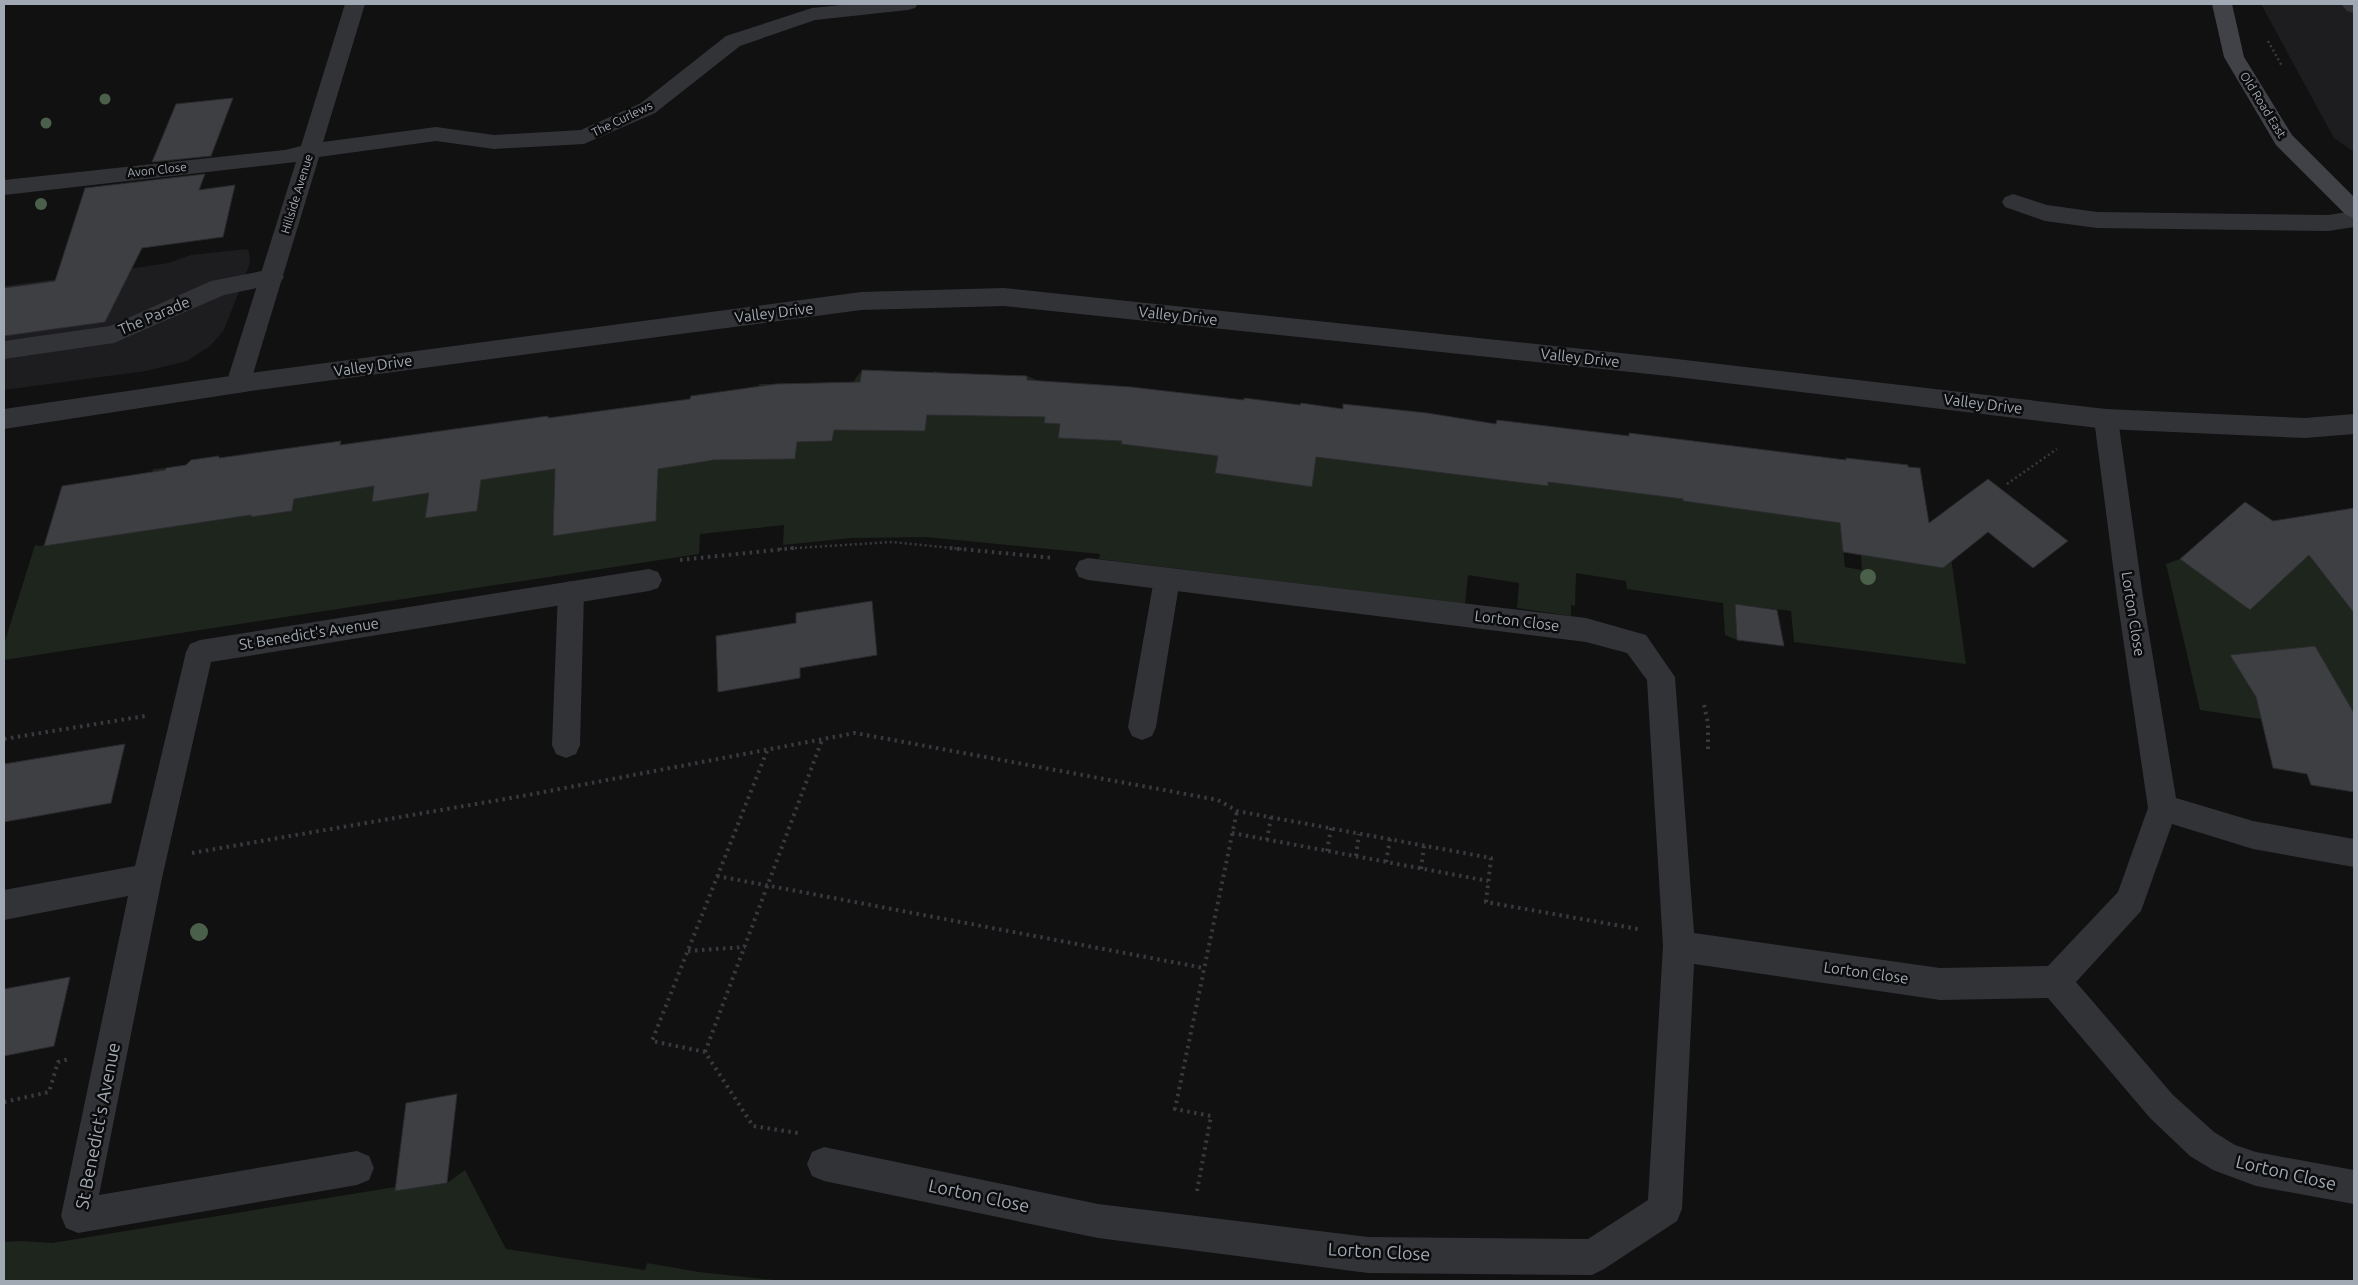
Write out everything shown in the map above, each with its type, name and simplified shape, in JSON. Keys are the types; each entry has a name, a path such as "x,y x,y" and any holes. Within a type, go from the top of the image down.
{"main road":[{"name":"Old Road East","path":"2222,4 2234,57 2284,140 2354,210"}],"street":[{"name":"Hillside Avenue","path":"238,384 355,4"},
{"name":"The Curlews","path":"311,151 436,134 494,142 584,137 648,108 733,41 812,14 908,4"},
{"path":"2351,4 2354,7"},
{"name":"Avon Close","path":"4,187 286,157 311,151"},
{"path":"2013,202 2045,214 2097,220 2328,223 2354,219"},
{"name":"The Parade","path":"4,350 114,334 219,287 272,277"},
{"name":"Valley Drive","path":"4,419 238,384 861,302 1004,297 1668,367 2106,419 2305,428 2354,424"},
{"name":"Lorton Close","path":"1678,941 1940,984 2055,982 2130,901 2164,808 2130,597 2106,419"},
{"name":"Lorton Close","path":"824,1164 1098,1221 1368,1255 1592,1257 1665,1209 1678,941 1661,677 1636,643 1586,630 1088,569"},
{"path":"1142,727 1167,579"},
{"name":"St Benedict's Avenue","path":"357,1168 78,1216 150,869 185,709 200,652 649,580"},
{"path":"566,746 571,592"},
{"path":"2164,808 2253,835 2354,853"},
{"path":"4,905 150,869"},
{"name":"Lorton Close","path":"2055,982 2101,1039 2170,1116 2209,1148 2224,1158 2247,1167 2354,1188"}],"path":[{"path":"2266,39 2284,71"},
{"path":"2007,484 2061,446 2057,443"},
{"path":"649,580 681,559 789,548 892,542 1063,559 1088,569"},
{"path":"1702,700 1708,723 1708,753"},
{"path":"4,739 185,709"},
{"path":"150,869 518,796 855,734 1218,800 1237,811 1491,858 1486,902 1678,941"},
{"path":"705,1052 822,740"},
{"path":"767,750 652,1041 705,1052 753,1126 817,1137 824,1164"},
{"path":"1189,1232 1211,1116 1175,1109 1237,811"},
{"path":"1267,840 1271,817"},
{"path":"1327,851 1331,828"},
{"path":"1232,833 1488,881"},
{"path":"1356,856 1359,834"},
{"path":"1386,862 1390,839"},
{"path":"1421,869 1424,846"},
{"path":"717,876 1204,968"},
{"path":"688,950 701,953 727,947 745,947"},
{"path":"4,1102 49,1092 58,1062 74,1058"}],"shaded area":[{"path":"2261,4 2354,4 2354,152 2334,138"},
{"path":"247,249 249,251 250,263 224,330 210,346 187,361 146,371 4,390 4,286 168,263 191,255"},
{"path":"862,370 925,431 934,371 949,375 953,415 1023,417 1027,376 1042,382 1060,424 1058,438 1133,393 1122,444 1214,456 1218,438 1266,480 1290,484 1317,450 1369,463 1452,473 1528,478 1682,482 1683,501 1720,506 1839,508 1845,567 1862,570 1861,555 1947,529 1966,664 1794,642 1791,611 1735,604 1737,640 1725,635 1723,603 1627,589 1626,581 1576,573 1575,606 1571,605 1571,616 1517,608 1519,583 1468,575 1465,604 1099,559 1100,554 926,537 851,538 783,545 784,525 700,534 699,554 4,660 4,644 35,545 86,539 140,523 153,469 166,468 152,529 264,452 251,517 292,511 295,493 374,486 372,502 424,494 426,481 546,461 645,465 646,405 662,402 661,416 711,461 748,455 759,384 769,384 757,459 795,458 797,442 832,441 842,403"},
{"path":"2309,547 2333,585 2354,582 2354,722 2336,719 2261,716 2261,719 2200,710 2166,564 2180,559"},
{"path":"465,1170 506,1249 645,1270 647,1263 699,1272 783,1281 4,1281 4,1242 52,1243 395,1187 395,1191 447,1183"}],"building":[{"path":"233,98 211,156 152,162 176,104"},
{"path":"205,174 199,190 235,185 223,237 142,248 105,322 4,336 4,288 55,281 85,188"},
{"path":"862,370 1027,376 1027,380 1131,387 1244,400 1244,398 1300,405 1301,403 1343,409 1343,404 1427,413 1496,424 1497,420 1629,436 1629,433 1846,460 1846,458 1908,465 1908,467 1920,468 1929,523 1988,479 2068,541 2033,568 1988,532 1943,568 1843,552 1840,523 1683,501 1683,499 1548,482 1548,486 1316,457 1312,487 1215,473 1218,456 1121,444 1122,441 1058,438 1060,424 1044,423 1045,417 927,415 925,431 834,430 832,441 797,442 795,459 714,460 658,469 656,521 553,536 555,469 481,480 477,511 425,518 429,493 372,502 374,486 294,499 292,511 251,517 251,515 44,546 62,486 165,470 166,468 186,465 191,460 219,456 219,458 341,441 340,445 548,416 548,418 690,399 691,396 776,384 860,382"},
{"path":"2245,502 2273,521 2354,508 2354,613 2309,555 2250,610 2180,559"},
{"path":"872,601 877,655 800,668 800,678 718,692 716,636 796,623 796,613"},
{"path":"1735,604 1777,610 1784,646 1737,640"},
{"path":"2315,646 2354,713 2354,792 2311,785 2307,774 2273,768 2256,697 2230,655"},
{"path":"125,744 111,803 4,822 4,764"},
{"path":"70,977 54,1046 4,1056 4,989"},
{"path":"457,1094 447,1183 395,1191 406,1103"}]}
